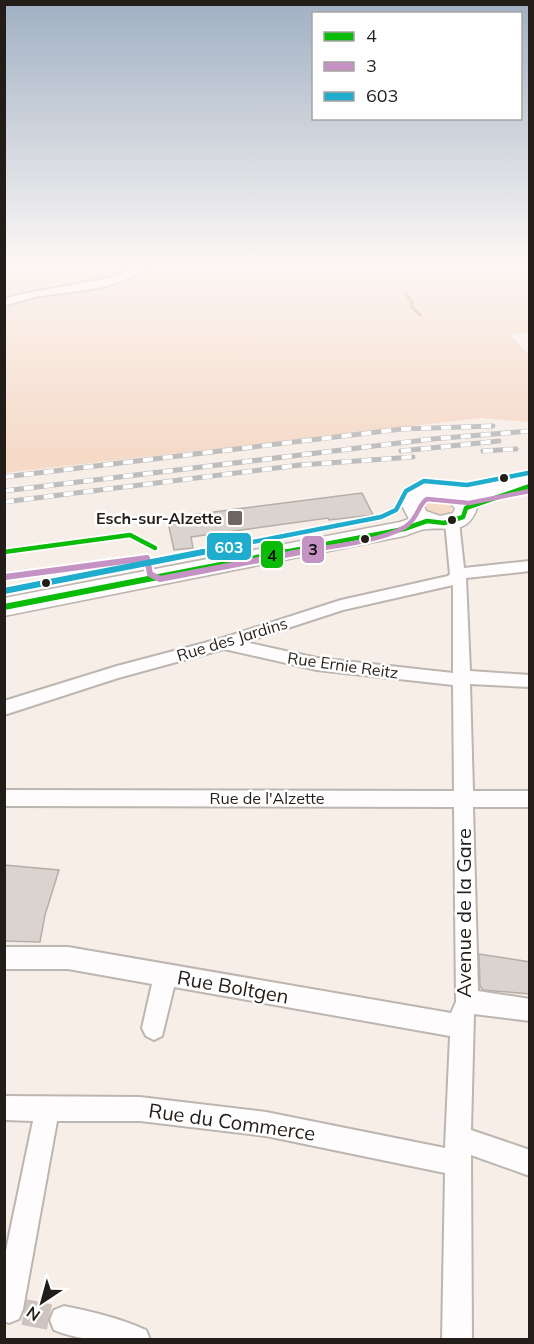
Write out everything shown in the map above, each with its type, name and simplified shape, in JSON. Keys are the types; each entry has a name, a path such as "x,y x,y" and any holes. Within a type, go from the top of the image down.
{"main road":[{"path":"4,607 414,519 458,508 530,484"},
{"path":"414,519 413,497 424,491 440,490 458,508"},
{"path":"4,600 384,526 405,517 414,519"}],"street":[{"name":"Avenue de la Gare","path":"457,1340 457,1150 464,1014 462,678 459,574 455,560 458,508"},
{"name":"Rue des Jardins","path":"4,708 117,672 225,644 341,605 438,585 453,580 459,574 530,566"},
{"name":"Rue Ernie Reitz","path":"225,644 317,664 462,678 530,681"},
{"name":"Rue de l'Alzette","path":"4,798 530,799"},
{"name":"Rue Boltgen","path":"4,958 68,958 165,975 464,1014 479,1002 530,1010"},
{"path":"154,1028 165,975"},
{"name":"Rue du Commerce","path":"4,1108 47,1110 140,1108 457,1150 530,1163"},
{"path":"12,1310 47,1110"},
{"path":"64,1320 129,1338"}],"shaded area":[{"path":"4,328 529,328 529,332 510,335 529,355 529,422 480,418 5,473"},
{"path":"434,497 445,499 452,506 451,512 436,515 423,507 425,501"}],"building":[{"path":"362,493 373,515 329,520 328,518 191,537 193,548 174,550 167,518"},
{"path":"4,865 59,870 45,915 40,942 4,941"},
{"path":"479,954 530,962 530,994 483,990 480,986"}],"tunnel":[{"path":"24,1312 64,1320"}],"railway":[{"path":"4,477 402,429 493,426"},
{"path":"4,491 432,439 530,431"},
{"path":"401,451 499,441"},
{"path":"483,451 516,449"},
{"path":"4,502 300,465 413,457"}],"transit line":[{"name":"603","path":"4,591 381,517 396,510 406,491 424,481 467,485 528,473"},
{"name":"4","path":"4,607 404,529 427,521 444,523 463,517 466,508 530,486"},
{"name":"3","path":"5,577 147,558 150,574 160,579 387,535 405,527 414,519 421,509 422,502 427,499 469,503 530,491"},
{"name":"4","path":"4,552 130,535 155,548"}],"place":[{"name":"Esch-sur-Alzette","path":"235,518"}]}
